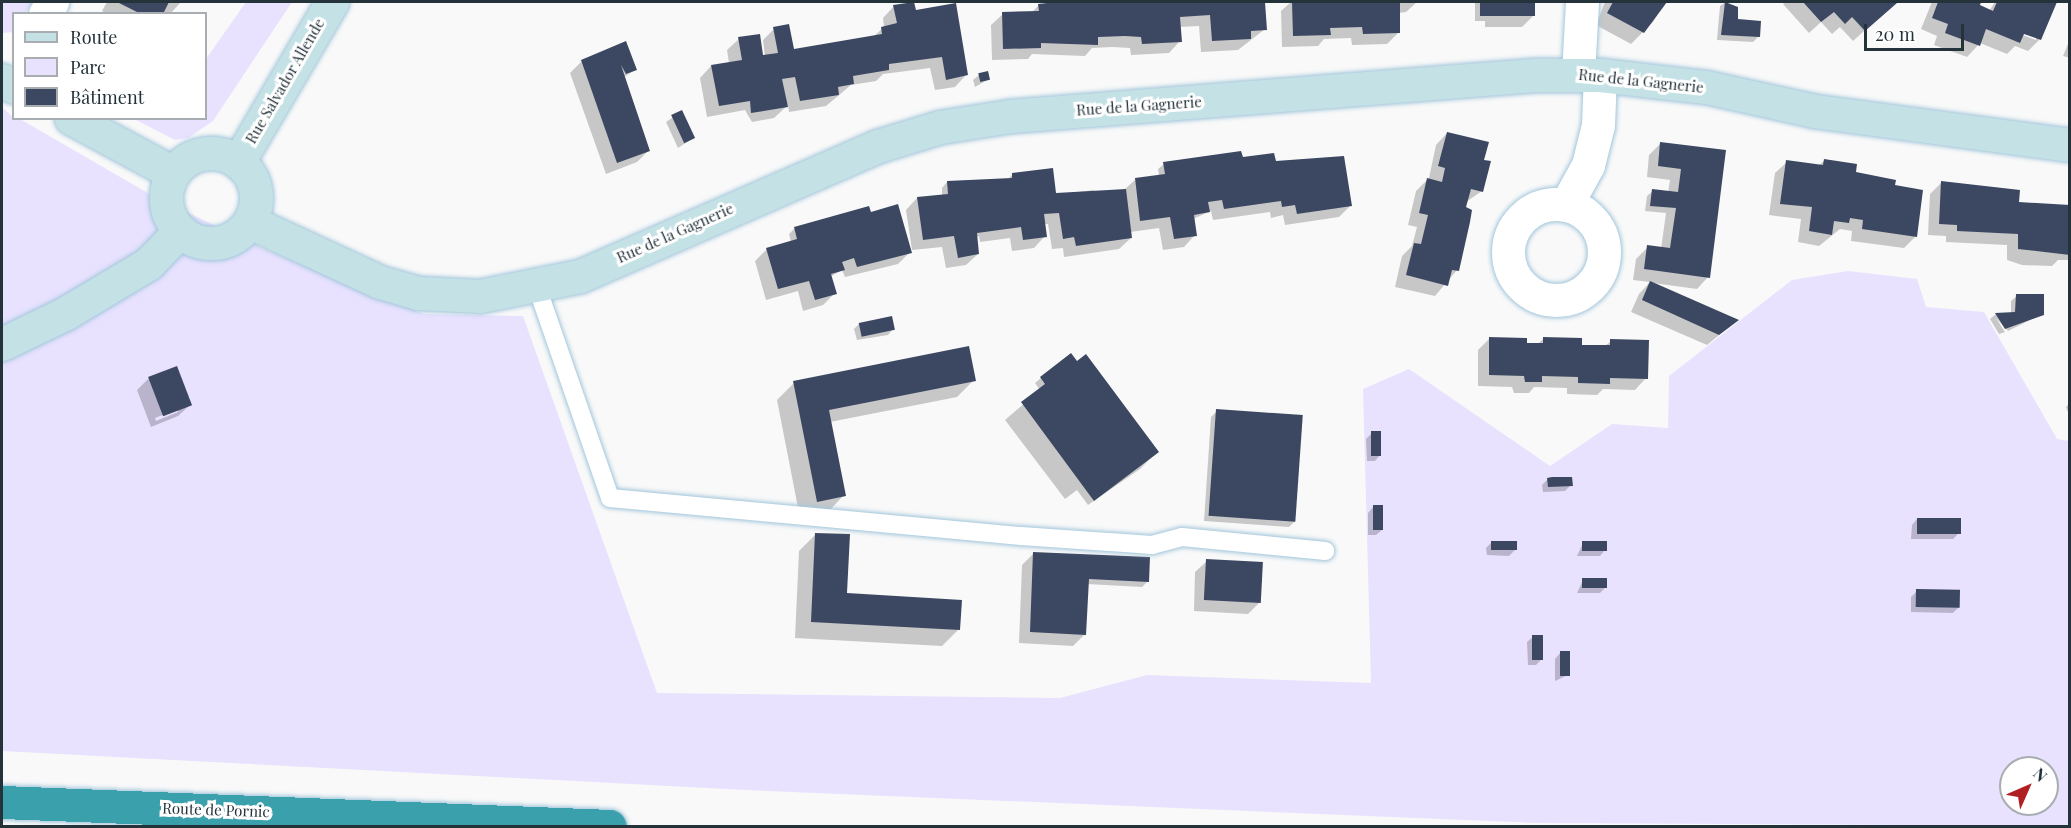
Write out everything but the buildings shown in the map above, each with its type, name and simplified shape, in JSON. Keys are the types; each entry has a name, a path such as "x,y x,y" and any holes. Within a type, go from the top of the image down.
{"highway":[{"name":"Route de Pornic","path":"2,802 610,826"}],"street":[{"name":"Rue Salvador Allende","path":"238,162 332,2"},
{"path":"1566,205 1588,165 1598,125 1589,74 1582,2"},
{"name":"Rue de la Gagnerie","path":"250,222 381,282 418,293 480,296 537,287 580,276 878,146 940,127 1010,116 1589,74 1765,97 1815,111 2070,145"},
{"path":"74,120 172,173"},
{"path":"219,153 238,162 254,183 256,196 250,222 241,232 217,243 204,243 180,231 167,210 167,185 172,173 198,154 219,153"},
{"path":"2,344 66,313 148,264 180,231"}],"lane":[{"path":"537,287 610,498 1022,536 1152,544 1182,537 1325,551"}],"green space":[{"path":"2,2 32,2 26,12 12,12 12,32 2,33"},
{"path":"246,2 292,2 213,121 188,138 175,140 136,120 207,120 207,58"},
{"path":"2,107 12,116 12,120 22,120 153,196 264,249 424,314 523,316 657,693 1060,698 1147,675 1371,683 1363,389 1409,369 1550,466 1612,424 1668,428 1669,376 1792,280 1848,271 1917,279 1926,307 1984,312 2057,439 2069,441 2069,826 1537,823 745,790 2,751"}]}
